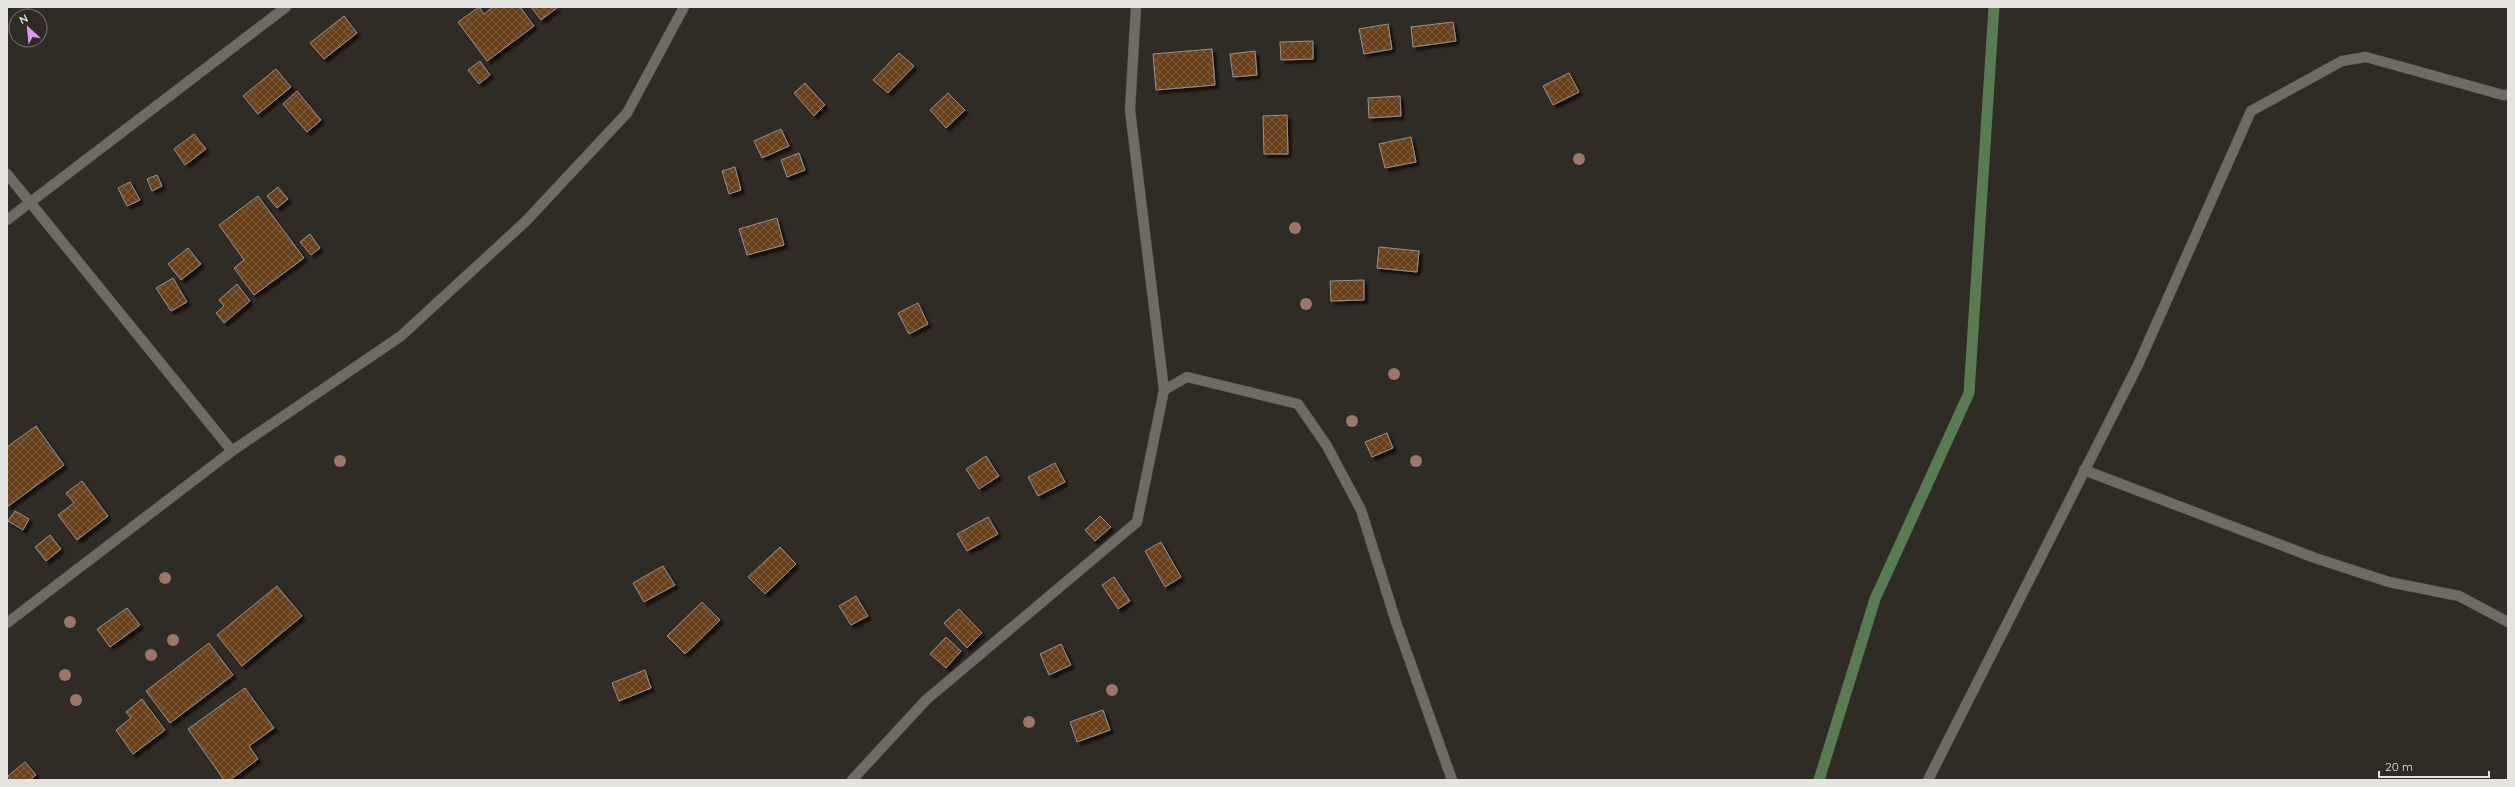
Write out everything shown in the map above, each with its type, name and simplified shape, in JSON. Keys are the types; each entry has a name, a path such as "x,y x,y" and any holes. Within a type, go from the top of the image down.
{"street":[{"path":"7,220 286,7"},
{"path":"7,623 232,451 401,336 526,221 627,113 684,7"},
{"path":"852,780 926,700 1137,522 1164,390 1130,110 1136,7"},
{"path":"1928,780 2138,365 2251,111 2342,61 2366,57 2503,96 2508,94"},
{"path":"7,174 232,451"},
{"path":"1164,390 1187,377 1298,404 1327,446 1361,510 1419,688 1452,780"},
{"path":"2084,470 2315,558 2389,582 2459,596 2508,622"}],"building":[{"path":"479,7 484,14 493,7 520,7 534,26 487,61 458,22"},
{"path":"531,7 558,7 541,20"},
{"path":"344,16 357,33 324,59 310,43"},
{"path":"1453,22 1456,41 1413,47 1411,27"},
{"path":"1388,24 1392,49 1364,54 1359,29"},
{"path":"1313,41 1313,59 1281,60 1280,42"},
{"path":"1212,49 1215,85 1156,90 1153,54"},
{"path":"1255,51 1257,75 1233,77 1230,54"},
{"path":"899,53 914,66 888,93 873,80"},
{"path":"480,61 490,75 479,84 468,70"},
{"path":"276,69 291,87 258,114 243,96"},
{"path":"1569,73 1579,92 1553,105 1543,86"},
{"path":"805,83 825,105 814,116 794,93"},
{"path":"297,91 321,120 307,132 283,104"},
{"path":"948,93 965,110 946,128 930,110"},
{"path":"1400,96 1401,116 1369,118 1368,98"},
{"path":"1287,115 1288,154 1264,154 1263,116"},
{"path":"781,129 789,146 762,158 754,141"},
{"path":"194,134 206,149 185,165 174,149"},
{"path":"1411,137 1416,162 1385,168 1379,144"},
{"path":"799,153 805,170 787,177 781,160"},
{"path":"735,167 741,190 729,194 722,171"},
{"path":"157,175 162,186 152,191 147,179"},
{"path":"130,182 140,200 127,206 118,188"},
{"path":"278,187 288,199 277,208 267,196"},
{"path":"258,196 304,258 254,295 234,268 244,260 219,225"},
{"path":"777,218 784,245 747,255 739,229"},
{"path":"310,234 320,248 311,255 300,242"},
{"path":"1379,247 1419,251 1417,272 1377,268"},
{"path":"188,248 201,264 181,280 168,264"},
{"path":"173,278 187,302 171,311 156,288"},
{"path":"1364,280 1364,300 1331,301 1330,281"},
{"path":"237,284 250,301 224,323 216,313 224,306 219,300"},
{"path":"918,303 928,324 909,334 898,313"},
{"path":"36,426 64,465 7,507 7,447"},
{"path":"1387,433 1393,448 1372,457 1365,442"},
{"path":"986,456 999,476 979,489 966,469"},
{"path":"1055,463 1065,482 1038,496 1028,477"},
{"path":"82,481 108,516 77,540 58,515 74,503 66,493"},
{"path":"15,511 29,519 23,530 8,521"},
{"path":"1100,516 1111,527 1095,541 1085,530"},
{"path":"988,517 998,534 967,551 957,534"},
{"path":"50,535 61,549 46,561 35,547"},
{"path":"1161,542 1181,577 1165,587 1145,551"},
{"path":"780,547 796,564 765,594 748,577"},
{"path":"663,566 675,585 644,602 633,583"},
{"path":"1114,577 1130,601 1118,609 1102,585"},
{"path":"277,586 302,616 242,666 217,635"},
{"path":"856,596 868,616 851,625 839,606"},
{"path":"702,602 720,620 685,654 667,636"},
{"path":"127,608 140,625 110,647 97,629"},
{"path":"959,609 982,633 967,648 944,623"},
{"path":"946,637 961,651 946,668 930,654"},
{"path":"209,643 233,675 170,723 146,691"},
{"path":"1061,644 1071,665 1049,675 1040,654"},
{"path":"645,670 651,688 619,701 612,683"},
{"path":"245,688 274,728 249,746 258,759 230,780 224,780 188,729"},
{"path":"142,699 165,730 133,754 116,730 131,718 126,712"},
{"path":"1103,710 1110,730 1077,742 1070,722"},
{"path":"25,762 36,775 30,780 11,780 8,776"}],"waterway":[{"path":"1819,780 1875,599 1969,393 1994,7"}]}
